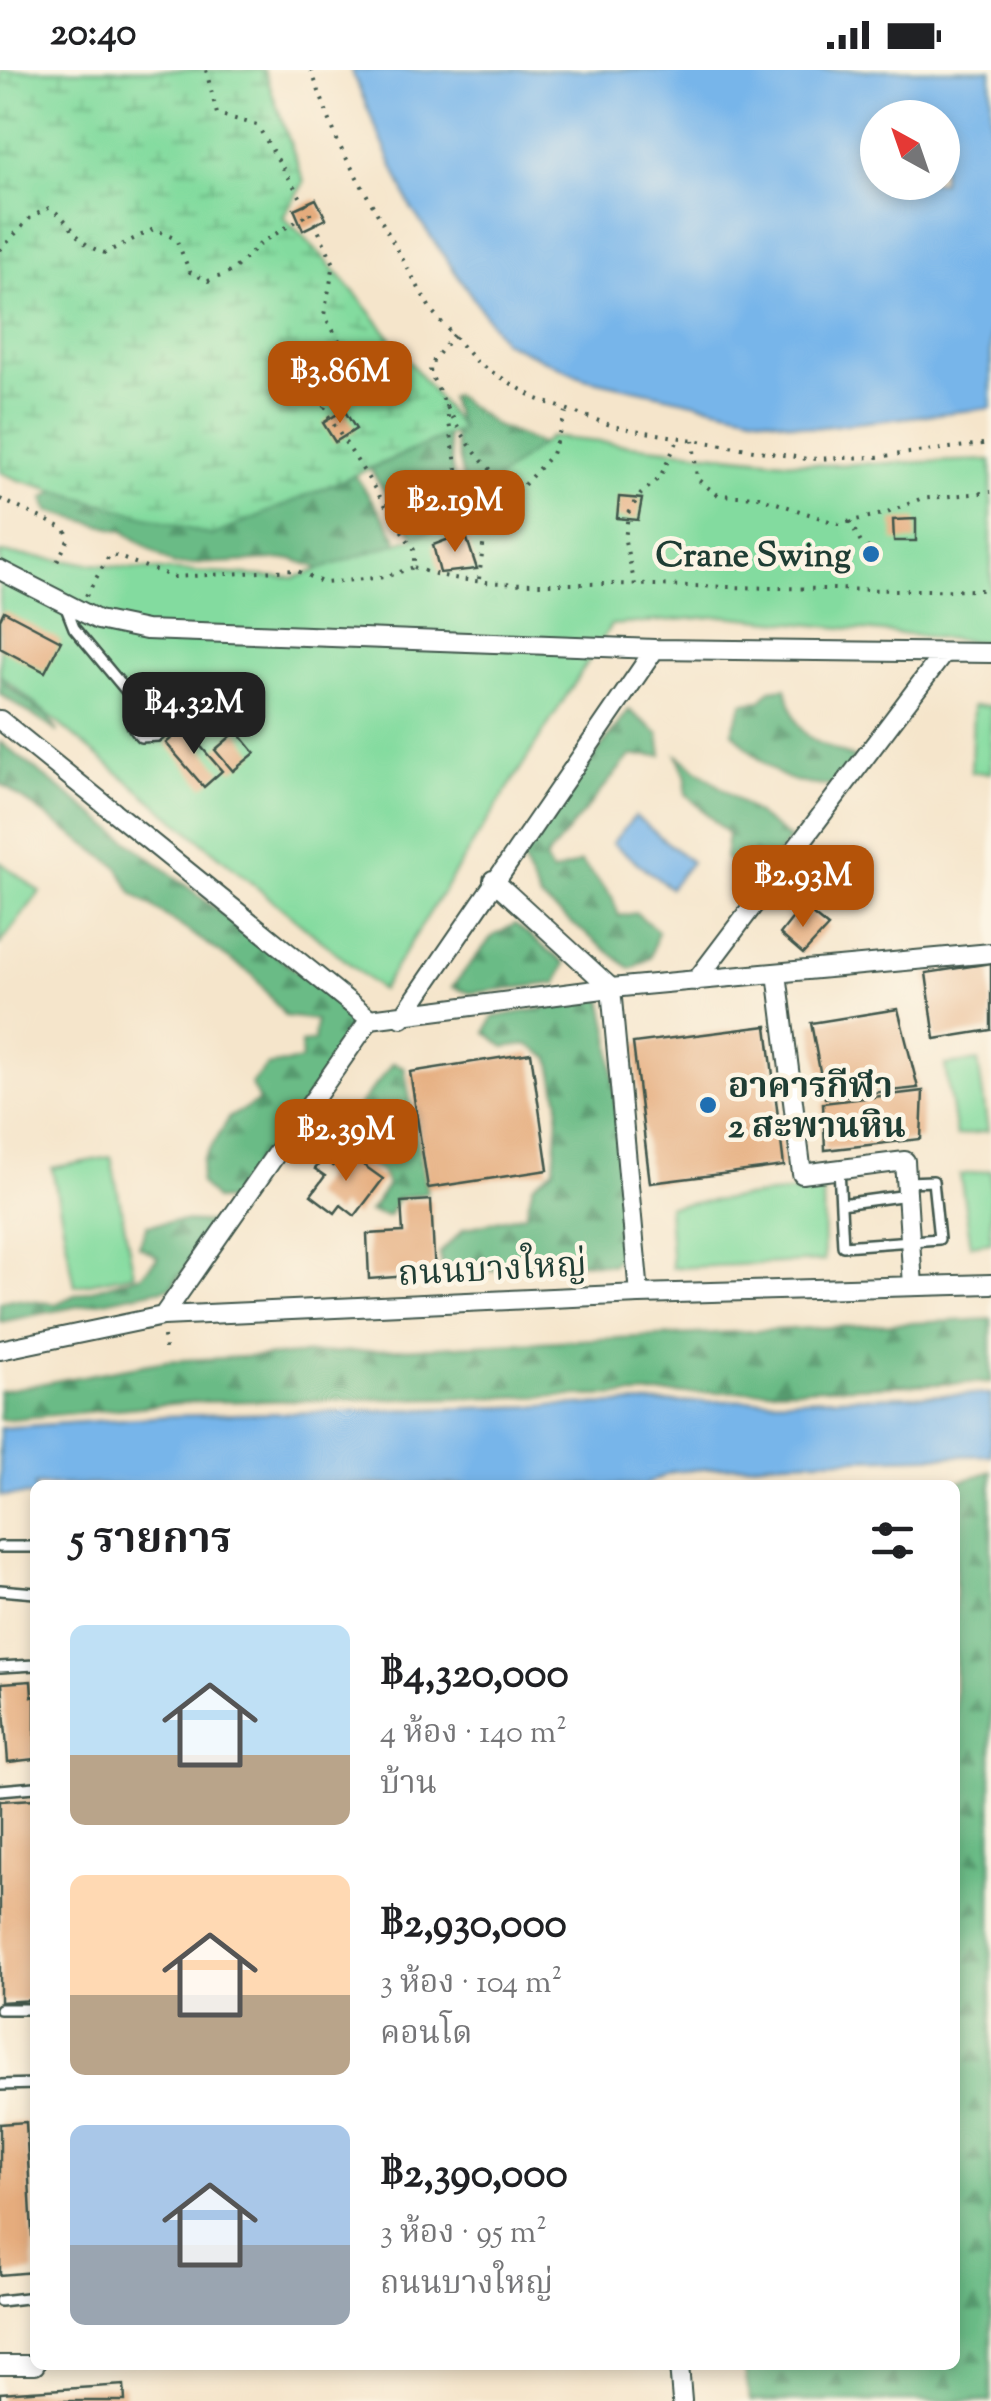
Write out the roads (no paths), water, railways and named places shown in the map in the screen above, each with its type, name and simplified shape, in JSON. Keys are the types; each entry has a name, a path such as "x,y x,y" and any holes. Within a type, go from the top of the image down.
{"street":[{"path":"0,570 98,620 146,630 655,649 991,653"},
{"path":"402,1018 655,649"},
{"path":"696,981 943,654"},
{"path":"0,720 370,1020 611,988 991,953"},
{"path":"493,880 611,988 640,1294"},
{"path":"777,974 802,1174 906,1161 913,1286"},
{"path":"163,1316 370,1020"},
{"name":"ถนนบางใหญ่","path":"0,1350 163,1316 640,1294 991,1284"},
{"path":"0,2365 30,2364"},
{"path":"679,2370 682,2401"}],"lane":[{"path":"64,602 74,628 134,700"},
{"path":"148,694 160,697 168,706 172,724 158,736 141,737 131,728 128,716 134,700 148,694"},
{"path":"839,1169 843,1246 939,1239 933,1181 841,1204"},
{"path":"0,1546 30,1548"},
{"path":"0,1590 30,1593"},
{"path":"0,1667 30,1666"},
{"path":"0,1790 30,1787"},
{"path":"0,2009 30,2009"},
{"path":"0,2085 30,2084"},
{"path":"0,2300 30,2297"}],"water":[{"path":"351,70 991,70 991,408 813,428 584,378 503,341 411,208"},
{"path":"635,816 691,862 670,888 612,843"},
{"path":"991,1394 991,1455 784,1461 672,1472 655,1480 30,1480 30,1495 0,1496 0,1428 168,1416"}],"place":[{"name":"Crane Swing","path":"871,554"},
{"name":"อาคารกีฬา 2 สะพานหิน","path":"708,1105"}]}
